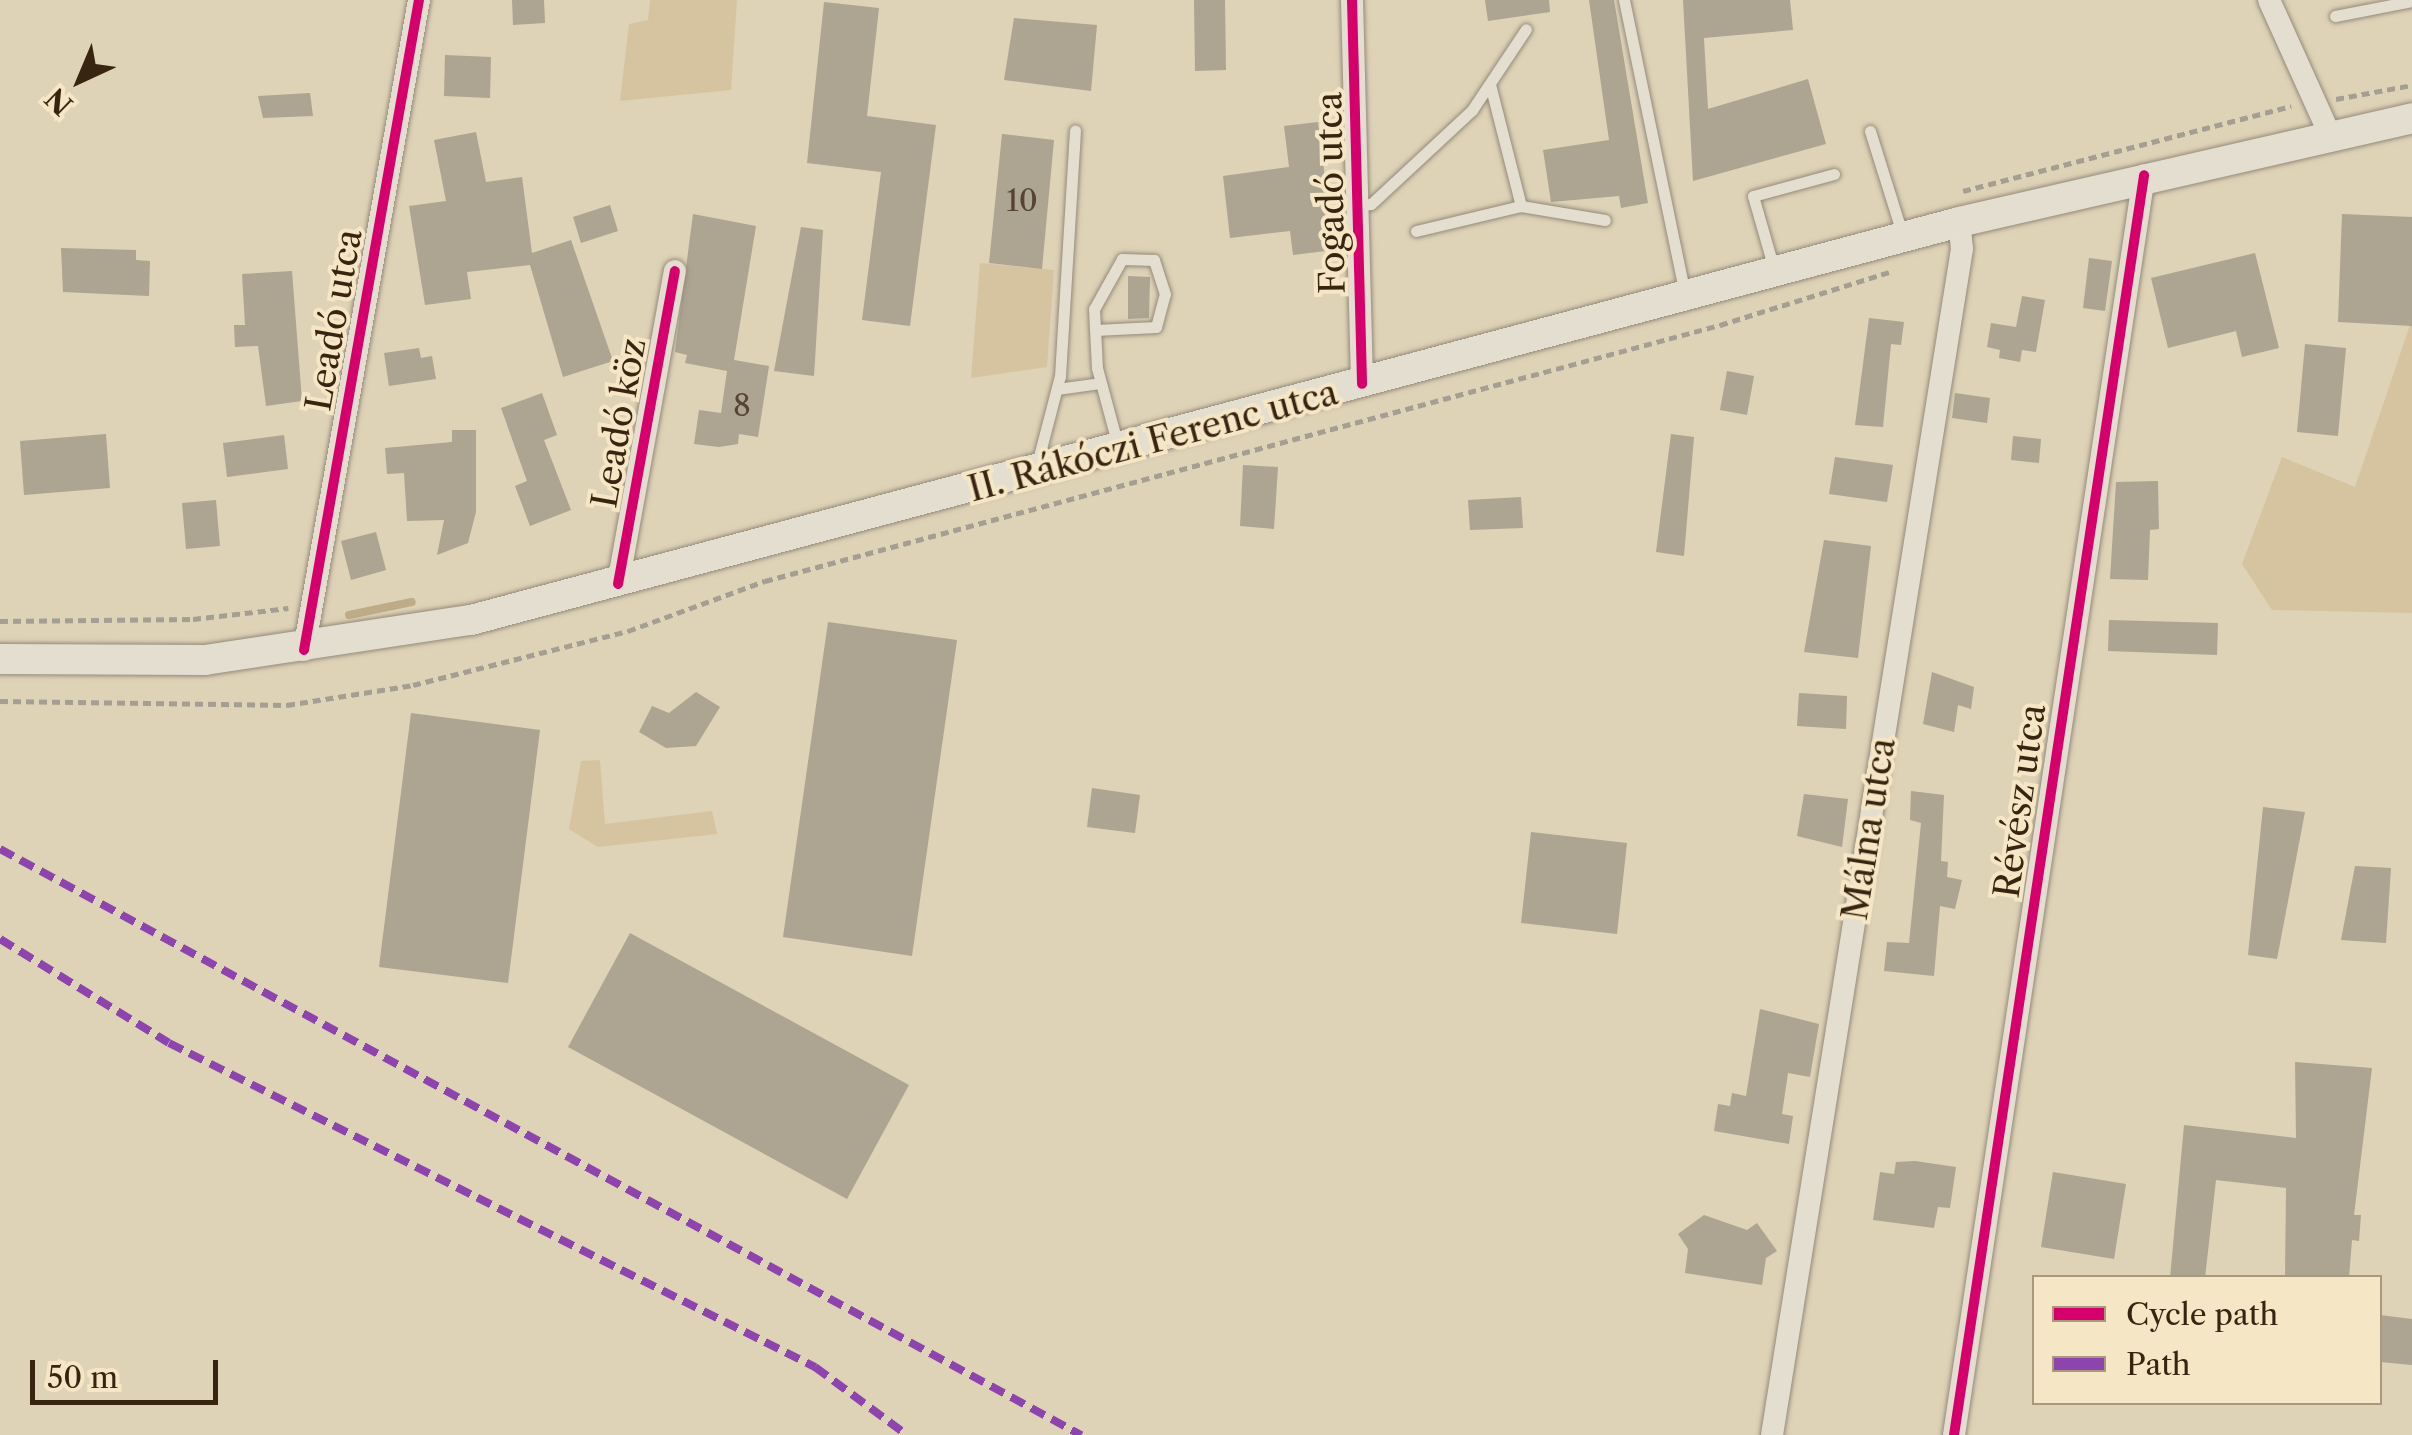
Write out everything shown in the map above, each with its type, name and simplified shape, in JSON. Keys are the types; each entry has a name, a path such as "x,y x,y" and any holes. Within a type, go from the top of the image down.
{"main road":[{"name":"II. Rákóczi Ferenc utca","path":"0,659 205,660 304,650 618,584 1776,273 1905,252 1956,208 2144,175 2412,118"}],"street":[{"name":"Leadó utca","path":"304,650 419,0"},
{"name":"Fogadó utca","path":"1352,0 1362,384"},
{"path":"2269,0 2329,134"},
{"name":"Révész utca","path":"1954,1435 2144,175"},
{"name":"Málna utca","path":"1772,1435 1959,268 1956,208"},
{"name":"Leadó köz","path":"618,584 674,271"}],"lane":[{"path":"1624,0 1686,297"},
{"path":"2335,16 2412,2"},
{"path":"1360,205 1371,204 1491,88 1526,29"},
{"path":"1491,88 1521,206"},
{"path":"1035,473 1056,389 1075,130"},
{"path":"1870,132 1905,252"},
{"path":"1776,273 1752,196 1834,174"},
{"path":"1416,231 1521,206 1605,220"},
{"path":"1096,330 1156,327 1164,294 1154,260 1122,259 1106,275 1096,330 1100,382 1119,450"},
{"path":"1056,389 1100,382"}],"path":[{"path":"1956,208 2238,113 2412,85"},
{"path":"0,701 270,705 413,685 628,631 765,581 1647,345 1905,252"},
{"path":"0,621 193,619 311,606"}],"shaded area":[{"path":"650,0 737,0 731,90 620,101 629,24 648,20"},
{"path":"980,263 1054,270 1047,367 971,378"},
{"path":"2412,319 2412,613 2272,610 2242,564 2282,457 2355,487"},
{"path":"600,760 605,824 712,811 717,834 598,847 569,829 581,761"}],"building":[{"path":"512,0 544,0 545,23 513,25"},
{"path":"1194,0 1225,0 1226,70 1195,71"},
{"path":"1485,0 1549,0 1550,12 1488,21"},
{"path":"1589,0 1614,0 1648,203 1621,208 1619,196 1551,202 1543,150 1609,140"},
{"path":"1683,0 1790,0 1793,30 1704,38 1708,109 1808,79 1826,144 1693,181"},
{"path":"824,2 879,8 867,116 936,125 910,326 862,320 881,172 807,163"},
{"path":"1014,18 1097,25 1091,91 1004,80"},
{"path":"445,55 491,57 490,98 444,96"},
{"path":"310,93 313,116 263,118 258,96"},
{"path":"1318,122 1334,250 1293,255 1290,231 1230,238 1223,176 1289,167 1284,126"},
{"path":"476,132 486,182 522,177 532,253 571,240 613,361 563,377 530,265 467,272 471,299 425,305 409,206 446,201 434,140"},
{"path":"1002,134 1054,140 1042,269 989,263"},
{"path":"610,205 618,231 581,243 573,217"},
{"path":"693,214 756,226 734,360 769,366 758,437 739,434 738,444 719,447 694,444 699,410 721,413 727,371 685,363 687,355 675,352"},
{"path":"2342,214 2412,217 2412,326 2338,322"},
{"path":"801,227 823,230 814,376 774,371"},
{"path":"61,248 136,250 136,260 150,261 149,296 63,292"},
{"path":"2255,253 2279,348 2242,357 2236,331 2168,348 2151,278"},
{"path":"2089,258 2112,261 2105,311 2083,308"},
{"path":"292,271 302,401 266,406 258,346 235,347 234,325 245,325 242,274"},
{"path":"1128,276 1150,277 1149,318 1128,319"},
{"path":"2022,296 2045,300 2036,352 2022,350 2020,362 1999,358 2000,350 1987,347 1991,323 2016,327"},
{"path":"1869,318 1904,322 1901,345 1891,344 1883,427 1855,425"},
{"path":"2305,344 2346,348 2338,436 2297,432"},
{"path":"419,348 421,358 432,356 436,379 389,386 384,353"},
{"path":"1727,371 1754,376 1747,415 1720,410"},
{"path":"542,393 557,435 544,440 571,510 530,526 515,486 527,481 501,408"},
{"path":"1955,393 1990,398 1987,423 1952,418"},
{"path":"452,430 476,430 476,512 468,543 437,555 444,520 407,521 404,473 387,474 385,448 452,442"},
{"path":"106,434 110,488 24,495 20,441"},
{"path":"1671,434 1694,437 1684,556 1656,552"},
{"path":"284,435 288,469 227,477 223,443"},
{"path":"2013,436 2041,439 2039,463 2011,460"},
{"path":"1835,457 1893,465 1887,502 1829,494"},
{"path":"1243,465 1278,467 1274,529 1240,526"},
{"path":"2158,481 2159,529 2150,530 2148,580 2110,579 2116,482"},
{"path":"1521,497 1523,528 1470,530 1468,500"},
{"path":"216,500 220,546 186,549 182,503"},
{"path":"376,532 386,570 351,580 341,541"},
{"path":"1824,540 1871,546 1858,658 1804,652"},
{"path":"2109,620 2218,623 2217,655 2108,651"},
{"path":"828,622 957,640 912,956 783,937"},
{"path":"1932,672 1974,687 1971,709 1958,705 1954,732 1923,724"},
{"path":"696,692 720,707 696,746 666,748 639,732 652,706 669,713"},
{"path":"1799,693 1847,696 1846,729 1797,726"},
{"path":"411,713 540,730 508,983 379,967"},
{"path":"1092,788 1140,795 1135,833 1087,827"},
{"path":"1911,791 1944,795 1941,861 1948,862 1947,877 1962,880 1955,909 1940,906 1934,976 1884,971 1887,942 1909,943 1921,823 1910,820"},
{"path":"1804,794 1848,799 1842,847 1797,836"},
{"path":"2263,807 2305,812 2277,959 2248,955"},
{"path":"1531,832 1627,843 1617,934 1521,923"},
{"path":"2355,866 2391,868 2386,943 2341,940"},
{"path":"630,933 909,1085 847,1199 568,1047"},
{"path":"1760,1009 1819,1024 1810,1077 1788,1073 1782,1114 1793,1116 1789,1144 1714,1131 1718,1104 1730,1106 1732,1093 1746,1096"},
{"path":"2295,1062 2372,1068 2354,1215 2361,1215 2359,1241 2352,1240 2349,1275 2285,1275 2286,1188 2216,1180 2205,1275 2170,1275 2184,1125 2296,1138"},
{"path":"1896,1162 1956,1167 1950,1208 1938,1207 1934,1228 1873,1220 1880,1172 1894,1174"},
{"path":"2053,1172 2126,1184 2114,1259 2041,1247"},
{"path":"1704,1215 1747,1230 1757,1223 1777,1251 1766,1258 1762,1285 1685,1273 1688,1249 1678,1234"},
{"path":"2382,1315 2412,1319 2412,1365 2382,1362"}],"waterway":[{"path":"349,615 412,602"}],"marked path":[{"path":"0,849 1081,1435"},
{"path":"0,939 169,1043 815,1367 907,1435"}],"cycle path":[{"path":"304,650 419,0"},
{"path":"1352,0 1362,384"},
{"path":"1954,1435 2144,175"},
{"path":"618,584 675,271"}]}
